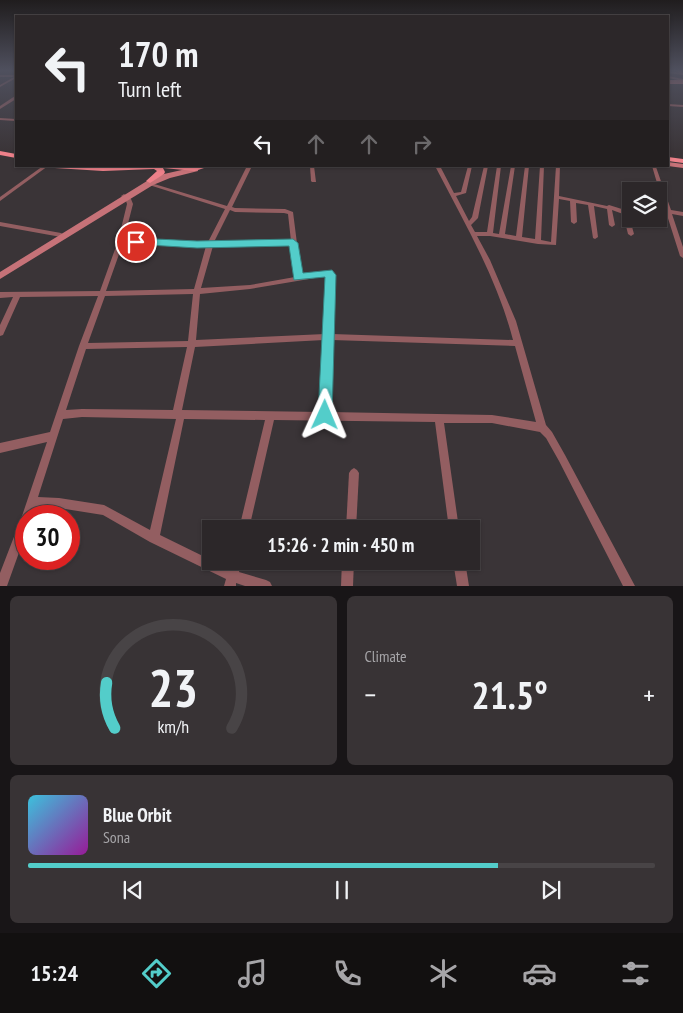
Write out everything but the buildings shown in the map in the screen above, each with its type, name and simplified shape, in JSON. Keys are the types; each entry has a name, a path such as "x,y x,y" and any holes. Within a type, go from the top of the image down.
{"main road":[{"path":"0,152 15,156"},
{"path":"0,157 15,160"},
{"path":"669,160 683,163"},
{"path":"71,167 103,169 137,167"},
{"path":"149,183 161,172 156,167"}],"street":[{"path":"0,108 14,98"},
{"path":"669,105 683,106"},
{"path":"0,119 15,120"},
{"path":"0,198 45,167"},
{"path":"149,183 193,167"},
{"path":"0,272 149,183 193,167"},
{"path":"154,538 192,344 197,292 210,244 250,167"},
{"path":"312,167 314,181"},
{"path":"438,167 487,260 519,343 542,428 549,435 562,458 630,586"},
{"path":"452,195 463,193 470,167"},
{"path":"468,225 475,218 486,167"},
{"path":"490,234 499,167"},
{"path":"502,236 513,167"},
{"path":"519,239 527,167"},
{"path":"538,242 542,167"},
{"path":"473,234 490,234 554,244 558,167"},
{"path":"654,167 658,182"},
{"path":"149,183 229,209 291,213 298,277"},
{"path":"32,505 83,346 121,240 130,204 125,197"},
{"path":"0,276 125,197"},
{"path":"557,197 609,207 626,213 631,234"},
{"path":"573,200 574,222"},
{"path":"591,204 594,237"},
{"path":"609,207 612,225"},
{"path":"667,211 683,214"},
{"path":"667,211 683,256"},
{"path":"0,224 61,235"},
{"path":"121,240 166,244 293,243"},
{"path":"0,295 197,292 250,287 326,273 330,275 330,314 327,337 325,415"},
{"path":"0,333 18,294"},
{"path":"83,346 192,344 327,337 519,343"},
{"path":"60,415 82,413 271,414 492,419 542,428"},
{"path":"246,520 271,414"},
{"path":"439,418 453,520"},
{"path":"0,448 54,436"},
{"path":"351,520 354,473"},
{"path":"33,502 59,503 104,510 231,581 266,586"},
{"path":"1,586 3,570 15,544"},
{"path":"347,586 348,570"},
{"path":"460,570 463,586"}],"route":[{"path":"136,242 166,244 293,243 298,277 328,273 330,275 330,314 327,337 325,415"}]}
